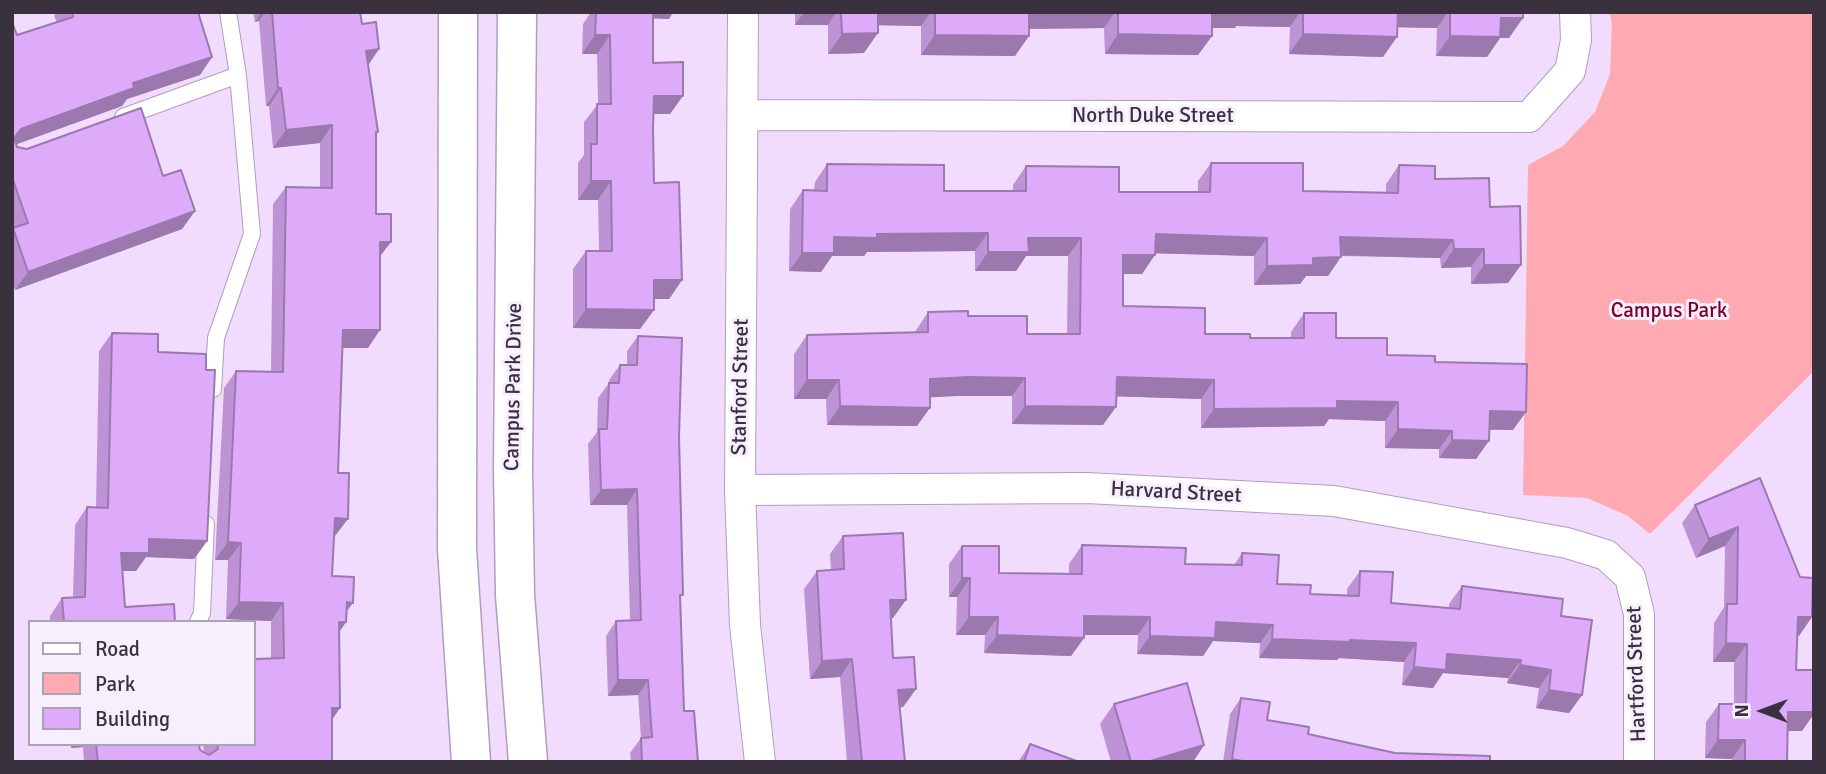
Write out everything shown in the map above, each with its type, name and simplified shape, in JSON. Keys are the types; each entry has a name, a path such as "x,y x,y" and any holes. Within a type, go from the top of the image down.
{"street":[{"path":"458,12 457,549 471,762"},
{"name":"Campus Park Drive","path":"517,12 513,482 516,595 528,762"},
{"name":"Stanford Street","path":"743,12 740,490 745,625 760,762"},
{"name":"North Duke Street","path":"744,115 1529,117 1570,71 1576,40 1575,12"},
{"name":"Harvard Street","path":"740,490 1087,488 1334,501 1567,543 1606,555"},
{"name":"Hartford Street","path":"1606,555 1630,577 1639,614 1639,762"}],"lane":[{"path":"212,407 216,338 252,234 238,75 228,12"},
{"path":"113,121 238,75"},
{"path":"199,620 202,613 208,503"}],"green space":[{"name":"Campus Park","path":"1609,12 1814,12 1814,371 1650,534 1628,516 1587,498 1523,495 1528,165 1563,146 1595,112 1610,74 1612,23"}],"building":[{"path":"72,12 198,12 212,57 133,83 134,88 21,129 14,138 17,147 27,149 141,108 163,176 181,170 195,211 28,272 13,228 28,223 12,177 12,22 17,35 73,17"},
{"path":"272,12 360,12 362,24 376,22 379,49 366,51 378,132 376,214 391,214 391,242 380,242 380,330 343,330 338,473 349,473 348,519 335,518 332,576 354,577 353,603 347,602 346,622 339,622 340,708 332,708 332,762 98,762 96,746 199,746 200,750 209,755 218,749 217,746 256,746 256,659 284,658 283,603 239,602 241,543 228,542 236,371 283,372 286,187 332,188 332,125 286,130 281,88 278,88"},
{"path":"596,12 653,12 653,63 683,62 683,96 654,96 654,183 679,182 682,280 654,280 654,310 586,309 586,251 612,251 611,181 591,181 591,144 597,144 597,104 611,104 610,35 595,35"},
{"path":"841,12 878,12 878,33 842,34"},
{"path":"935,12 1029,12 1029,36 935,35"},
{"path":"1118,12 1212,12 1212,36 1118,34"},
{"path":"1303,12 1398,12 1397,37 1303,34"},
{"path":"1450,12 1523,12 1523,18 1501,18 1500,37 1450,36"},
{"path":"1211,163 1303,163 1303,191 1398,193 1399,165 1435,166 1435,179 1489,178 1490,207 1520,206 1521,265 1484,265 1484,249 1454,249 1453,240 1340,237 1341,257 1313,258 1313,265 1267,266 1267,238 1156,234 1155,255 1123,255 1123,306 1205,308 1205,334 1250,334 1250,338 1304,338 1304,313 1336,313 1336,338 1387,338 1387,355 1435,356 1435,362 1527,364 1526,412 1490,411 1489,441 1452,440 1452,431 1398,429 1398,402 1337,401 1337,408 1214,409 1214,380 1117,377 1116,407 1025,406 1025,378 930,379 930,408 840,406 839,380 807,380 807,335 928,332 928,312 968,311 968,316 1027,316 1027,334 1080,334 1081,238 1028,238 1029,252 988,252 988,233 877,234 877,238 834,237 834,253 802,253 803,190 827,191 827,164 944,165 944,191 1026,191 1026,166 1119,167 1119,192 1210,192"},
{"path":"112,333 158,334 158,352 206,354 206,370 215,370 207,541 149,539 149,553 121,553 125,607 174,604 175,620 64,620 62,598 85,597 87,507 108,508"},
{"path":"638,336 682,338 679,437 684,711 694,711 698,762 642,762 641,738 652,737 648,680 618,680 616,621 641,620 637,489 601,490 599,429 607,429 609,383 619,383 620,365 637,365"},
{"path":"1760,478 1800,577 1813,578 1812,617 1798,617 1796,670 1814,670 1814,712 1788,712 1787,762 1745,762 1745,740 1718,740 1719,704 1746,704 1747,644 1726,643 1727,604 1737,604 1738,527 1709,539 1695,505"},
{"path":"903,533 906,600 890,600 893,658 914,657 916,689 898,690 905,762 862,762 852,659 822,661 817,571 844,569 843,536"},
{"path":"1082,545 1186,548 1185,564 1242,565 1242,553 1279,555 1277,584 1311,585 1310,594 1359,596 1360,571 1393,572 1391,603 1460,609 1462,586 1563,599 1561,616 1592,620 1582,695 1549,690 1551,670 1520,665 1521,660 1447,654 1446,670 1414,667 1416,643 1272,639 1273,625 1216,622 1215,638 1150,636 1150,617 1084,616 1084,638 997,635 998,617 969,617 970,578 962,578 962,546 999,546 999,573 1082,574"},
{"path":"1187,683 1204,745 1147,762 1131,762 1114,704"},
{"path":"1241,698 1270,702 1267,720 1309,727 1308,734 1395,753 1490,756 1490,761 1518,762 1248,762 1232,759"},
{"path":"1030,744 1079,762 1024,762"}]}
